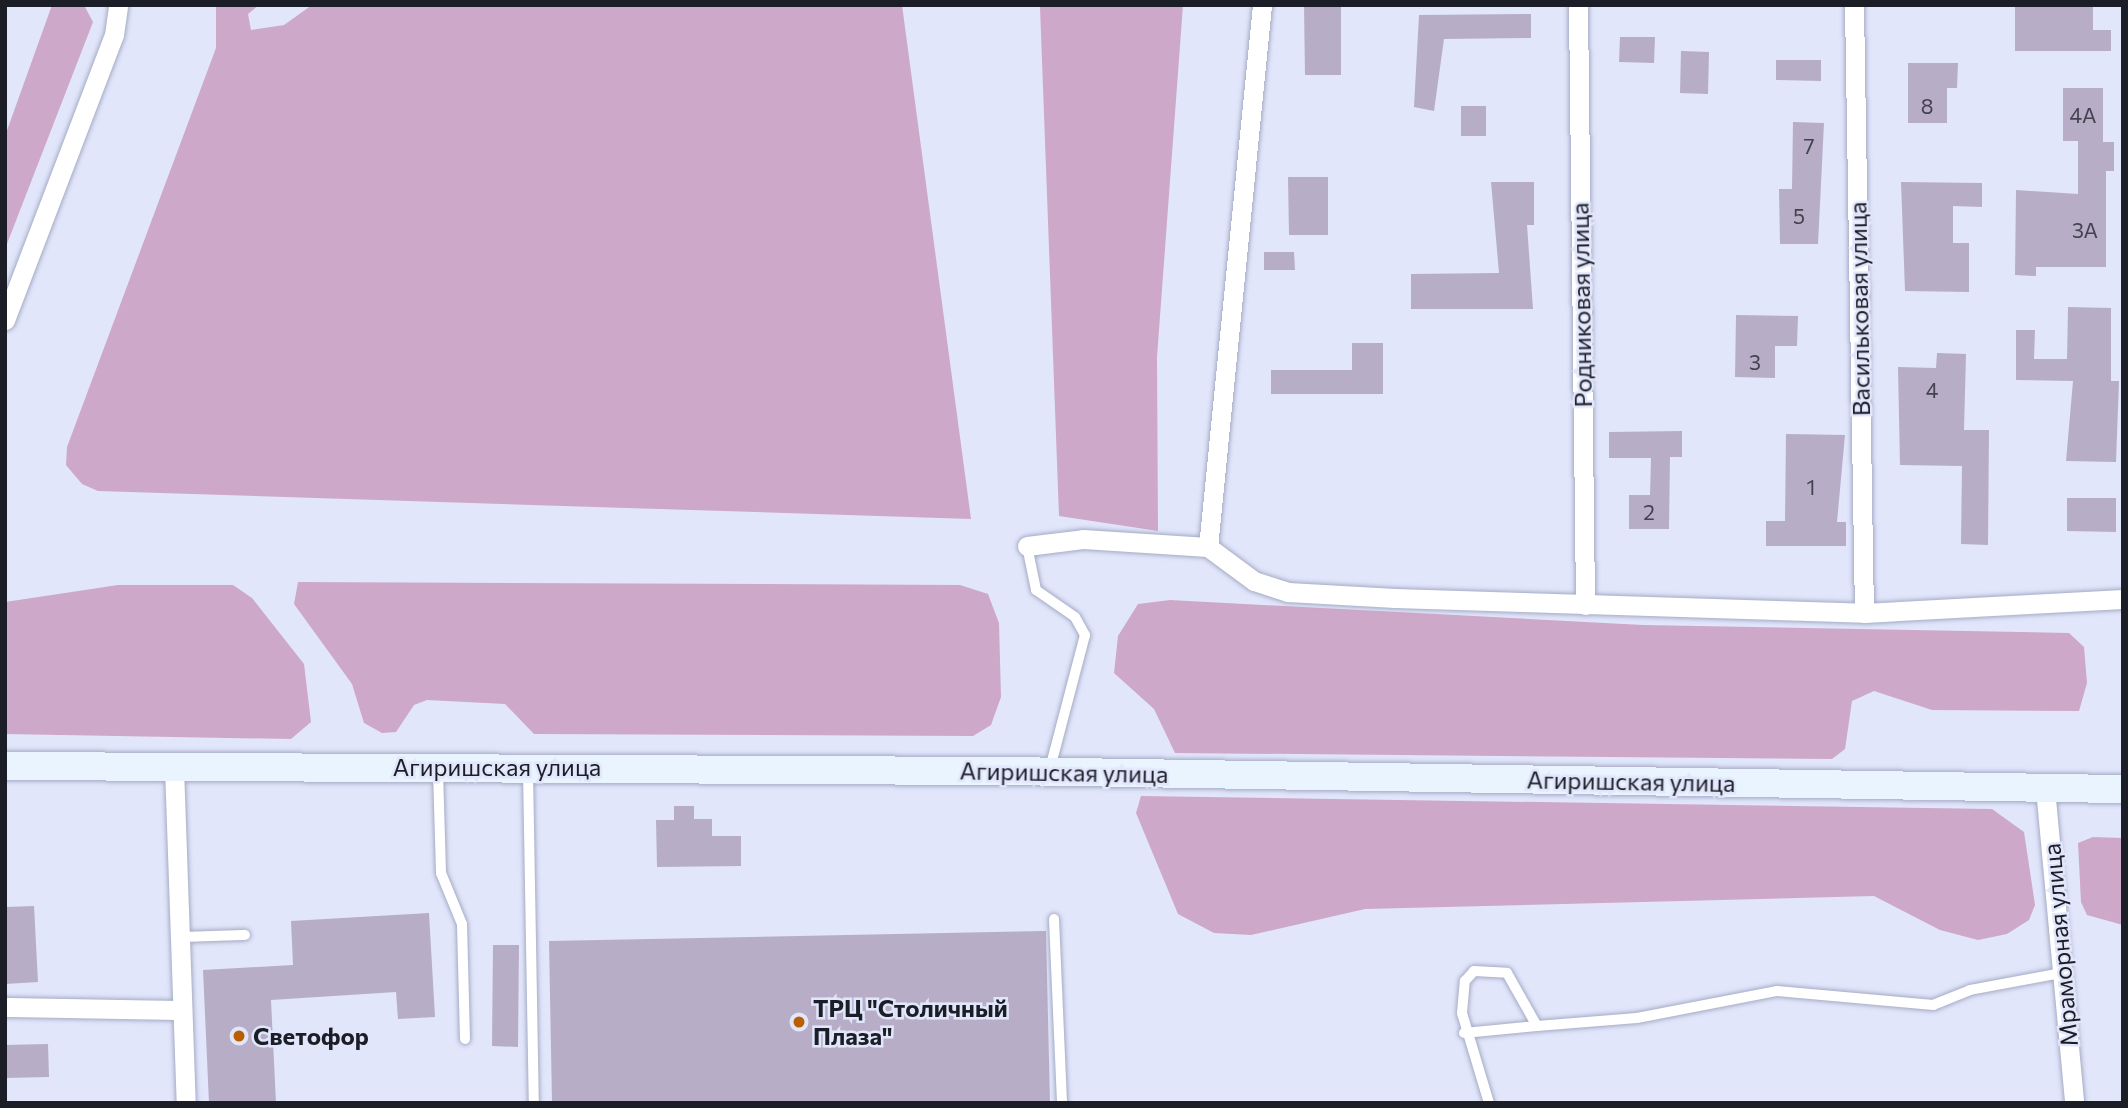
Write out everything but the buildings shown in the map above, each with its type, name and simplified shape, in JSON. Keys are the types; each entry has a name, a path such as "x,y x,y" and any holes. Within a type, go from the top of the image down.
{"street":[{"path":"5,320 114,34 118,5"},
{"path":"1208,547 1262,5"},
{"name":"Родниковая улица","path":"1578,5 1585,605"},
{"name":"Васильковая улица","path":"1854,5 1864,613"},
{"path":"1027,546 1083,538 1208,547 1254,582 1288,592 1585,605 1864,613 2123,599"},
{"name":"Агиришская улица","path":"5,766 438,766 1049,772 2123,789"},
{"path":"174,767 186,1103"},
{"name":"Мраморная улица","path":"2045,788 2074,1103"},
{"path":"5,1007 182,1010"}],"lane":[{"path":"1027,546 1036,590 1075,617 1085,635 1049,772"},
{"path":"438,766 442,873 462,924 465,1038"},
{"path":"528,767 534,1103"},
{"path":"1054,919 1062,1103"},
{"path":"180,937 245,935"},
{"path":"1489,1103 1464,1033 1465,981 1488,968 1507,973 1537,1026"},
{"path":"1464,1033 1637,1018 1777,991 1933,1005 2062,972"}],"shaded area":[{"path":"52,5 84,5 93,22 5,249 5,136"},
{"path":"216,5 259,5 248,14 251,30 284,25 312,5 902,5 971,519 98,491 82,484 66,465 67,447 216,48"},
{"path":"1183,5 1157,357 1158,531 1059,516 1040,7"},
{"path":"298,582 960,585 988,594 999,623 1001,697 991,725 973,736 534,734 505,704 427,700 414,705 396,732 382,733 364,723 352,684 294,604"},
{"path":"118,585 233,585 252,598 304,664 311,722 291,739 5,734 5,602"},
{"path":"1170,600 1643,625 2069,633 2084,647 2087,683 2079,711 1932,710 1874,691 1852,701 1845,749 1832,759 1175,753 1154,709 1114,673 1118,636 1138,604"},
{"path":"1141,796 1992,809 2024,832 2035,905 2029,920 2007,934 1978,940 1940,930 1874,896 1365,909 1251,935 1214,933 1178,914 1136,813"},
{"path":"2093,837 2123,838 2123,925 2087,915 2081,902 2078,843"}],"place":[{"name":"ТРЦ \"Столичный Плаза\"","path":"799,1022"},
{"name":"Светофор","path":"239,1036"}]}
